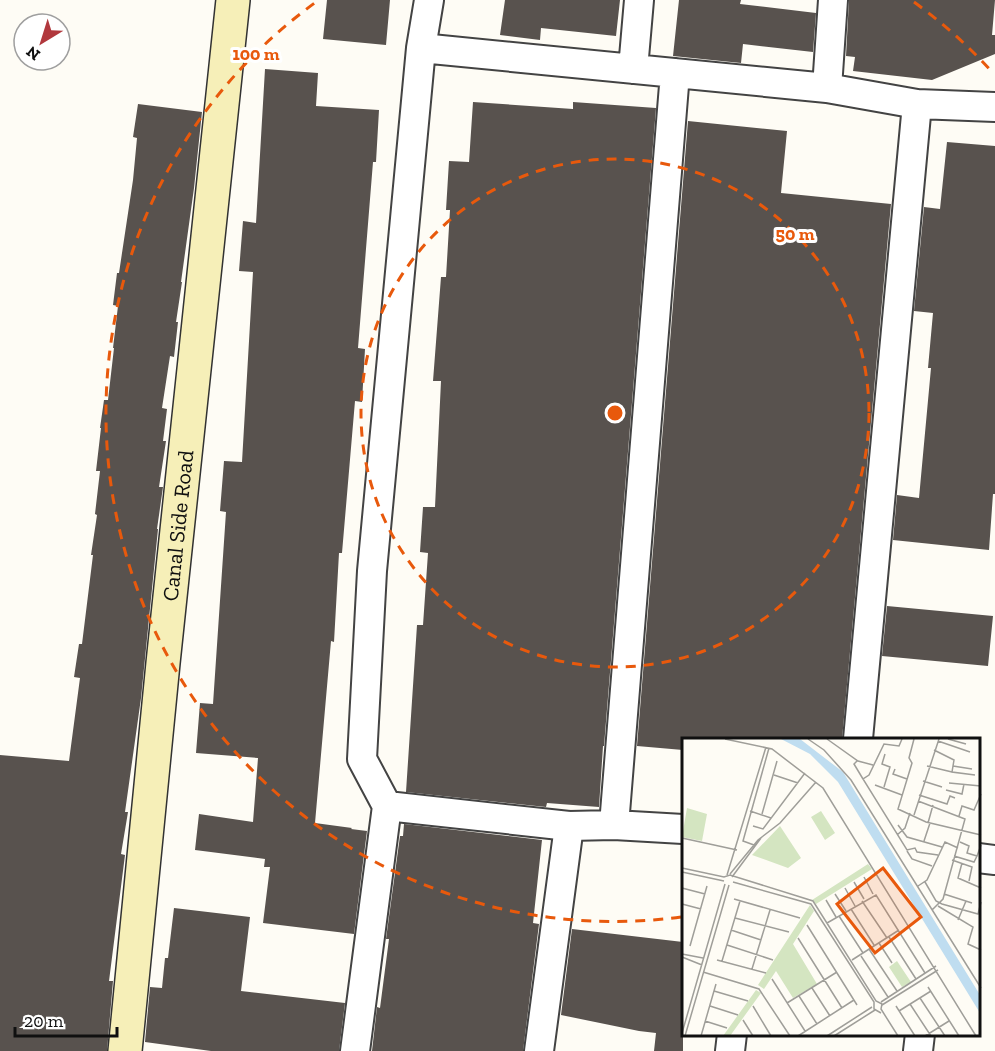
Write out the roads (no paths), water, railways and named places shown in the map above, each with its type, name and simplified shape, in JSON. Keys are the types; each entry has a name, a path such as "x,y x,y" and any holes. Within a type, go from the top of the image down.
{"street":[{"name":"Canal Side Road","path":"125,1051 165,639 233,0"},
{"path":"355,1051 387,806 362,759 372,571 421,48 429,0"},
{"path":"633,69 639,0"},
{"path":"827,88 833,0"},
{"path":"421,48 827,88 917,104 995,107"},
{"path":"614,825 675,73"},
{"path":"858,738 917,104"},
{"path":"387,806 569,826 614,825 682,829"},
{"path":"539,1051 569,826"},
{"path":"980,858 995,860"},
{"path":"730,1051 732,1036"},
{"path":"918,1051 920,1036"}]}
